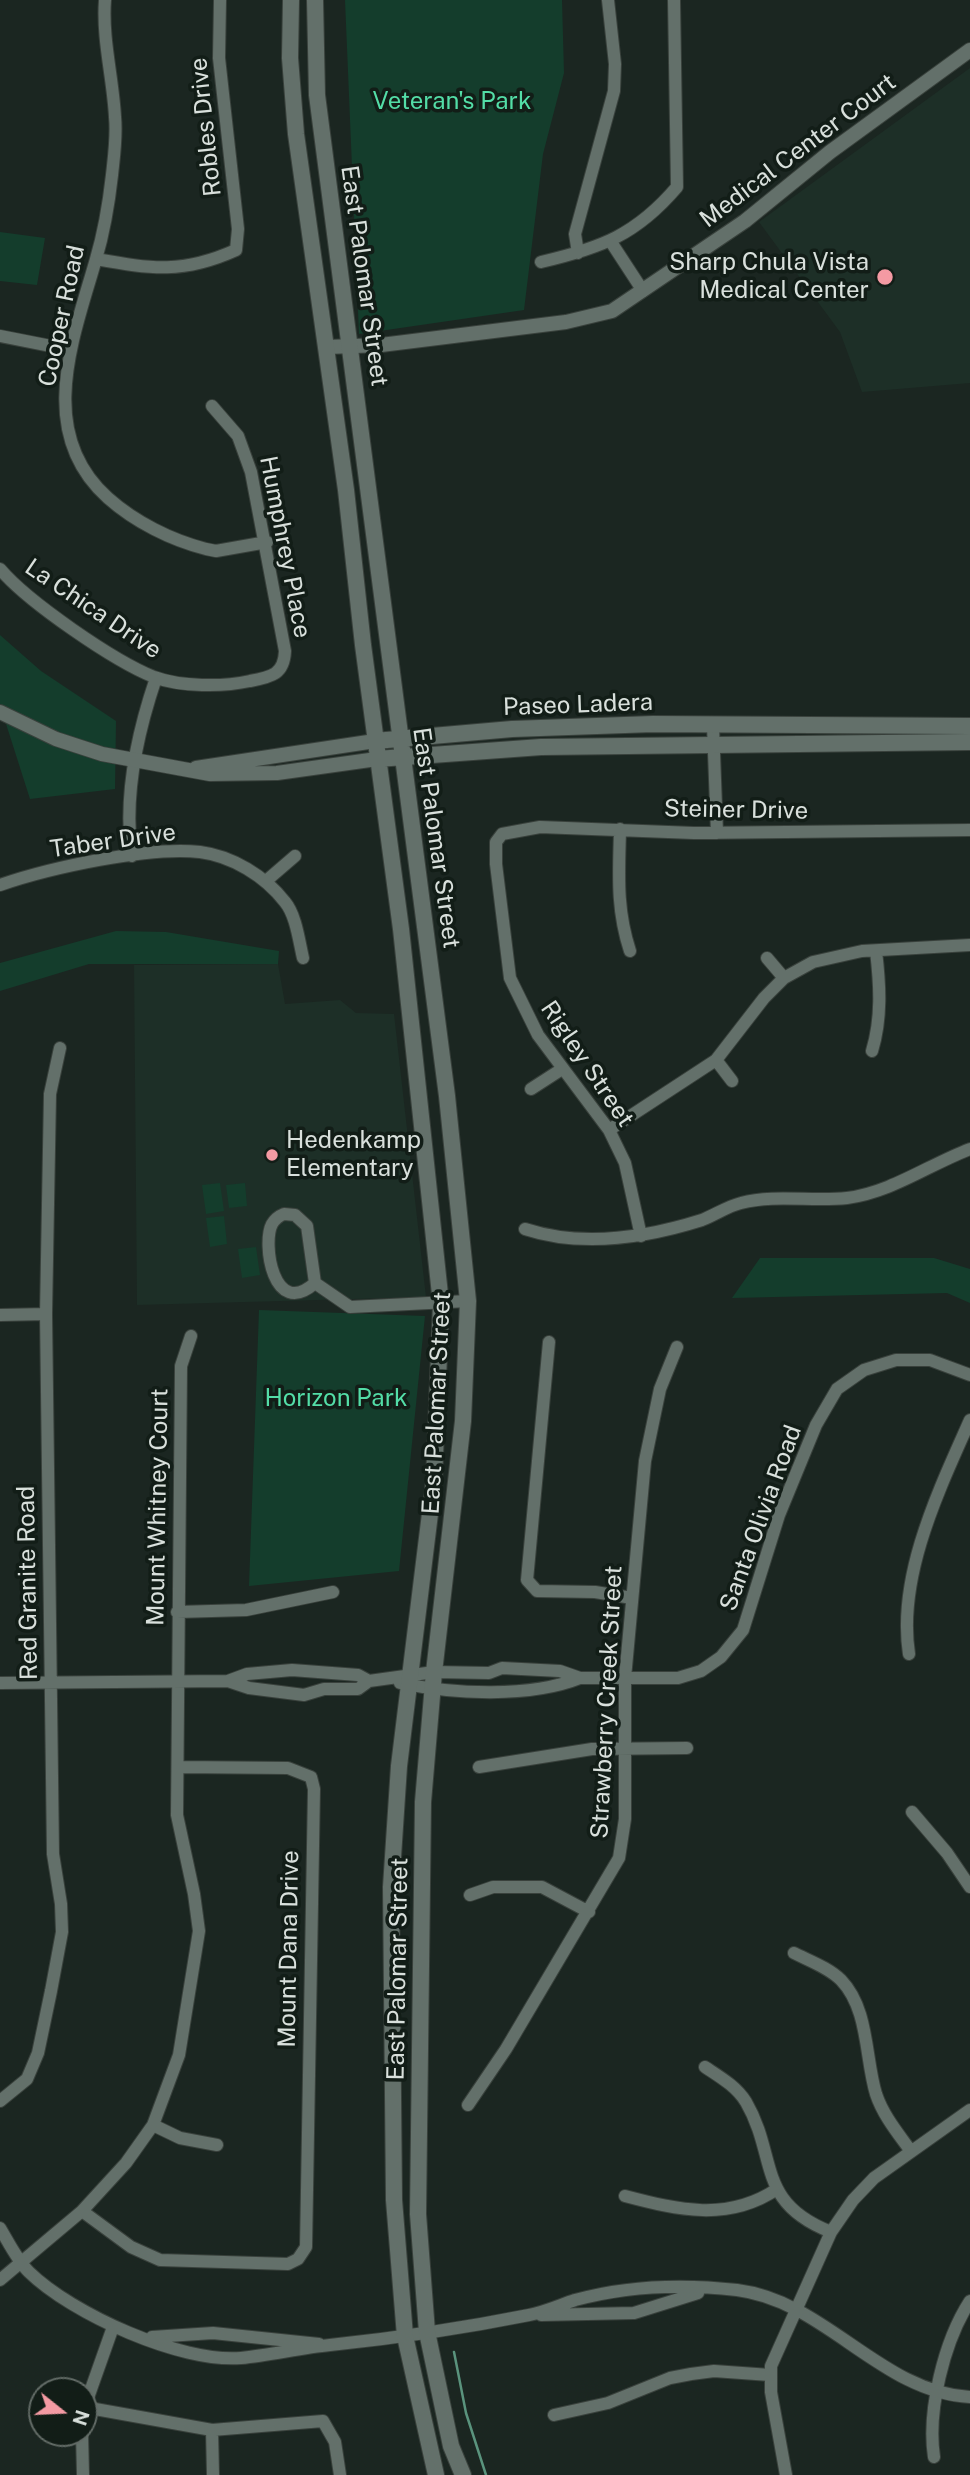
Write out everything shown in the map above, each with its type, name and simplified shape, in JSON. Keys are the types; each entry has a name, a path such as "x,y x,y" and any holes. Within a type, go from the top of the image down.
{"main road":[{"name":"East Palomar Street","path":"291,0 290,58 296,134 327,347 377,759 401,929 441,1304 434,1481 399,1766 391,1887 394,2200 404,2336 436,2475"},
{"name":"East Palomar Street","path":"315,0 317,95 447,1096 468,1301 459,1475 434,1680 423,1802 418,2214 427,2332 451,2446 463,2475"},
{"name":"Paseo Ladera","path":"375,741 555,727 970,726"},
{"name":"Paseo Ladera","path":"377,759 541,747 970,741"}],"street":[{"name":"Cooper Road","path":"105,0 115,146 96,259 87,282 71,350 64,399 66,425 80,460 101,492 130,516 193,546 216,551 267,542"},
{"name":"Robles Drive","path":"96,259 164,270 217,259 236,250 237,229 218,49 220,0"},
{"path":"578,253 575,234 614,90 615,64 608,0"},
{"path":"541,262 611,242 656,212 677,187 674,0"},
{"name":"Medical Center Court","path":"327,347 566,322 612,311 745,221 830,152 970,50"},
{"path":"611,242 643,291"},
{"path":"0,336 71,350"},
{"name":"Humphrey Place","path":"212,406 244,448 267,542 285,651 284,665"},
{"name":"La Chica Drive","path":"0,569 34,601 127,663 156,678 190,684 246,682 276,676 284,665"},
{"path":"132,856 128,799 144,712 156,678"},
{"name":"Paseo Ladera","path":"0,712 56,739 102,754 225,776 277,773 377,759"},
{"path":"713,726 717,833"},
{"name":"Paseo Ladera","path":"191,769 375,741"},
{"name":"Steiner Drive","path":"502,834 540,827 717,833 970,830"},
{"path":"620,829 618,896 620,920 630,951"},
{"name":"Rigley Street","path":"502,834 496,842 496,863 510,978 538,1035 609,1130 625,1163 641,1236"},
{"name":"Taber Drive","path":"0,885 60,869 132,856 171,850 201,852 233,861 266,881 287,904 303,958"},
{"path":"266,881 295,856"},
{"path":"609,1130 716,1060 747,1018 784,978 813,962 862,951 970,945"},
{"path":"872,1051 878,1031 880,987 876,951"},
{"path":"767,958 784,978"},
{"name":"Red Granite Road","path":"0,2101 27,2079 38,2053 62,1932 61,1904 53,1854 46,1314 50,1094 60,1048"},
{"path":"716,1060 732,1081"},
{"path":"531,1089 562,1069"},
{"path":"525,1229 568,1239 641,1236 706,1219 741,1202 846,1198 882,1191 939,1161 970,1149"},
{"path":"315,1283 305,1291 295,1293 288,1292 276,1281 270,1230 273,1222 284,1214 295,1215 307,1226 315,1283 349,1307 468,1301"},
{"path":"0,1315 46,1314"},
{"name":"Mount Whitney Court","path":"0,2280 82,2211 126,2163 153,2125 179,2055 199,1931 177,1815 181,1366 191,1336"},
{"path":"549,1342 527,1580 537,1591 595,1592 632,1598"},
{"name":"Strawberry Creek Street","path":"468,2105 506,2049 589,1912 615,1867 621,1850 625,1819 625,1678 648,1445 664,1376 677,1347"},
{"name":"Santa Olivia Road","path":"434,1680 489,1673 502,1668 561,1671 580,1678 678,1678 701,1671 721,1657 737,1640 747,1620 779,1515 822,1413 837,1389 864,1370 900,1359 930,1360 970,1375"},
{"path":"909,1654 905,1630 908,1603 927,1522 970,1420"},
{"path":"177,1612 246,1609 333,1592"},
{"name":"Santa Olivia Road","path":"228,1681 247,1674 292,1670 358,1675 369,1681 434,1680 535,1690 559,1687 580,1678"},
{"name":"Santa Olivia Road","path":"0,1684 228,1681 249,1688 304,1695 324,1689 358,1689 369,1681"},
{"path":"479,1768 592,1749 687,1748"},
{"name":"Mount Dana Drive","path":"82,2211 131,2247 160,2260 288,2264 300,2256 306,2247 314,1789 311,1777 288,1768 178,1767"},
{"path":"912,1812 947,1853 970,1887"},
{"path":"470,1895 493,1887 542,1887 589,1912"},
{"path":"794,1953 831,1972 852,1995 859,2012 878,2098 887,2119 910,2150"},
{"path":"705,2067 730,2084 746,2102 776,2189 804,2218 831,2232"},
{"path":"786,2475 770,2375 774,2358 831,2232 863,2189 910,2150 970,2110"},
{"path":"153,2125 180,2138 217,2144"},
{"path":"625,2196 671,2209 712,2211 749,2204 776,2189"},
{"path":"0,2228 22,2263 47,2287 113,2327 188,2352 241,2358 287,2354 532,2315 634,2313 708,2290"},
{"path":"532,2315 576,2300 624,2289 663,2286 750,2292 827,2326 887,2369 936,2392 970,2397"},
{"path":"934,2457 930,2432 936,2392 955,2332 970,2301"},
{"path":"95,2377 113,2327"},
{"path":"145,2337 213,2333 294,2340 324,2346"},
{"path":"554,2415 608,2403 670,2378 691,2374 714,2371 770,2375"},
{"path":"98,2410 212,2430 323,2421 335,2442 340,2475"},
{"path":"212,2430 213,2475"},
{"path":"82,2447 83,2475"}],"shaded area":[{"name":"Sharp Chula Vista Medical Center","path":"970,68 970,383 862,392 840,332 759,222"},
{"name":"Hedenkamp Elementary","path":"278,964 285,1004 340,1000 356,1013 394,1014 426,1297 137,1305 134,965"}],"green space":[{"name":"Veteran's Park","path":"345,0 562,0 564,73 543,154 524,310 359,334"},
{"path":"0,232 45,238 37,285 0,281"},
{"path":"0,635 41,671 116,721 115,789 30,799 0,705"},
{"path":"116,931 166,932 279,951 278,964 89,964 0,991 0,963"},
{"path":"220,1183 224,1211 206,1214 202,1185"},
{"path":"245,1183 247,1206 229,1208 226,1185"},
{"path":"224,1216 227,1244 210,1247 206,1218"},
{"path":"256,1247 260,1275 242,1278 238,1249"},
{"path":"760,1258 934,1258 970,1269 970,1303 947,1293 732,1298"},
{"name":"Horizon Park","path":"259,1310 425,1316 399,1571 249,1586"}],"waterway":[{"path":"454,2352 466,2413 486,2475"}],"place":[{"name":"Sharp Chula Vista Medical Center","path":"885,277"},
{"name":"Hedenkamp Elementary","path":"272,1155"}]}
